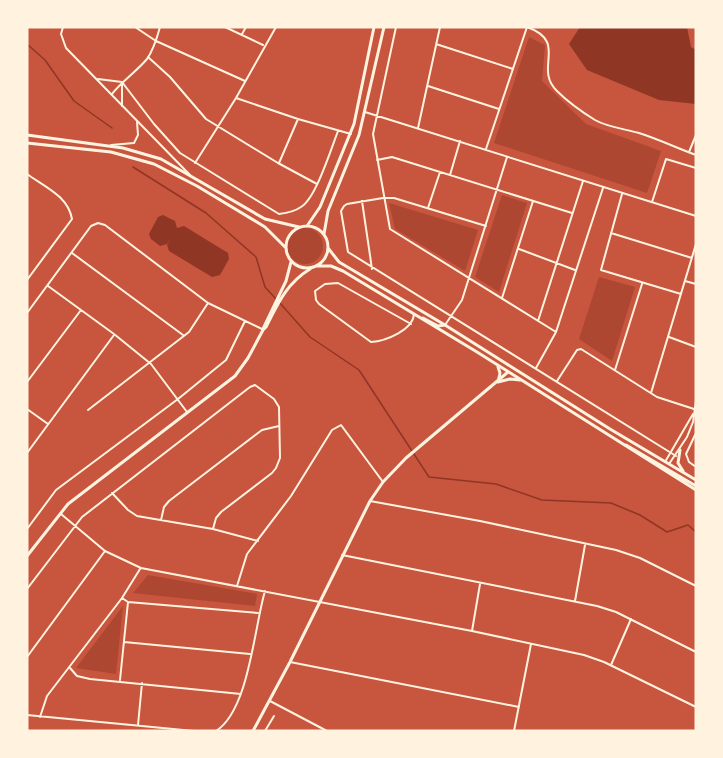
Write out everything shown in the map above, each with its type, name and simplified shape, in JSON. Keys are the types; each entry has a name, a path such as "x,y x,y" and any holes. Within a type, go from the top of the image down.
{"main road":[{"path":"307,226 320,207 351,134 374,27"},
{"path":"384,27 359,135 328,211 324,234 328,248 339,262 504,362 665,464 696,488"},
{"path":"27,135 110,146 161,159 265,219 299,227 316,228 324,234"},
{"path":"27,142 111,152 154,164 197,186 266,227 285,247"},
{"path":"299,227 289,236 285,247 286,253 291,262 298,267 310,268"},
{"path":"317,266 325,258 328,248"},
{"path":"285,288 291,262"},
{"path":"27,556 60,513 89,487 235,376 248,358 263,330 263,325 285,288 294,279 317,266 337,268 626,445 669,464 696,480"},
{"path":"411,305 418,316 438,326 445,325"},
{"path":"445,325 445,330 450,336"},
{"path":"504,362 508,367 508,372"},
{"path":"497,364 500,372 498,382"},
{"path":"253,731 370,501 383,482 423,443 508,372"},
{"path":"498,382 510,379 521,380"},
{"path":"626,445 629,449 696,488"},
{"path":"680,450 678,463 685,473"}],"street":[{"path":"63,27 61,34 66,48 190,175"},
{"path":"135,27 156,41 245,81"},
{"path":"111,95 148,57 160,27"},
{"path":"225,27 265,45"},
{"path":"242,34 246,27"},
{"path":"195,163 236,98 276,27"},
{"path":"396,27 374,134 388,225 392,232 556,332"},
{"path":"418,128 440,27"},
{"path":"486,150 527,27 543,36 549,43 548,78 552,86 565,99 596,121 644,135 696,155"},
{"path":"436,44 513,69"},
{"path":"148,57 170,77 206,119 317,184"},
{"path":"96,79 122,82 180,153 279,214 292,212 303,206 317,184 338,131"},
{"path":"122,82 122,106"},
{"path":"428,86 499,108"},
{"path":"236,98 351,134"},
{"path":"365,112 696,216"},
{"path":"278,163 298,119"},
{"path":"110,146 134,143 138,135 137,122"},
{"path":"689,152 696,135"},
{"path":"450,175 460,141"},
{"path":"377,160 392,157 572,213"},
{"path":"445,325 462,300 507,157"},
{"path":"652,202 666,159 696,168"},
{"path":"428,208 440,172"},
{"path":"27,174 61,198 67,204 72,219 27,280"},
{"path":"538,321 583,181"},
{"path":"536,368 556,332 604,187"},
{"path":"623,193 601,270 681,294"},
{"path":"486,226 394,198 363,201 344,206 341,215 348,252 676,456"},
{"path":"363,201 372,269"},
{"path":"502,298 533,201"},
{"path":"27,313 91,226 101,224 208,303 263,330"},
{"path":"611,233 692,258"},
{"path":"651,393 696,244"},
{"path":"519,249 576,270"},
{"path":"72,253 184,336"},
{"path":"685,280 696,284"},
{"path":"411,324 338,284 325,284 315,291 319,304 371,342 381,340 411,324 418,316"},
{"path":"615,370 642,284"},
{"path":"48,286 151,363 188,413"},
{"path":"88,410 193,328 208,303"},
{"path":"27,382 81,310"},
{"path":"414,320 418,316"},
{"path":"27,528 56,490 178,399 226,360 245,321"},
{"path":"27,453 114,334"},
{"path":"669,337 696,347"},
{"path":"557,381 577,350 581,349 664,400 694,409"},
{"path":"27,589 74,525 112,493 255,385 277,403 280,458 276,468 221,512 216,518 213,529"},
{"path":"669,464 680,450 693,419 696,401"},
{"path":"27,409 48,424"},
{"path":"665,464 670,452 693,419"},
{"path":"237,586 244,560 291,496 327,436 340,424 383,482"},
{"path":"161,520 164,507 169,501 262,430 280,426"},
{"path":"696,433 686,454 689,462 696,467"},
{"path":"112,493 132,513 213,529 258,541"},
{"path":"370,501 480,521 616,550 640,558 696,586"},
{"path":"60,513 105,551 141,568 472,631 590,657 696,707"},
{"path":"575,601 585,544"},
{"path":"27,657 105,551"},
{"path":"342,555 575,601 616,612 696,652"},
{"path":"40,717 47,696 122,598 141,568"},
{"path":"472,631 481,583"},
{"path":"216,731 222,727 241,694 258,613 265,591"},
{"path":"122,598 128,602 258,613"},
{"path":"120,681 128,602"},
{"path":"611,665 632,619"},
{"path":"124,642 251,654"},
{"path":"514,731 531,644"},
{"path":"290,662 519,707"},
{"path":"70,668 82,678 241,694"},
{"path":"138,726 142,683"},
{"path":"270,701 327,731"},
{"path":"27,715 194,731"},
{"path":"265,731 274,716"}],"shaded area":[{"path":"580,27 687,27 691,47 696,50 696,104 659,100 587,70 569,44"},
{"path":"529,37 545,45 542,81 586,124 661,151 647,193 494,143"},
{"path":"502,195 527,203 499,292 475,277"},
{"path":"389,203 478,230 465,271 395,229"},
{"path":"163,215 175,221 177,228 184,226 228,253 229,259 220,275 212,277 169,251 167,245 172,236 167,244 160,246 151,239 149,234 158,217"},
{"path":"305,228 318,233 323,246 318,259 305,264 292,259 287,246 292,233"},
{"path":"599,277 635,287 612,361 579,339"},
{"path":"148,575 257,594 255,606 133,593"},
{"path":"123,606 116,674 76,668"}],"waterway":[{"path":"27,44 45,60 74,101 112,128"},
{"path":"133,167 206,213 256,257 265,287 276,299"},
{"path":"279,302 310,337 359,370 429,477 496,484 542,500 611,503 640,515 667,532 688,525 696,532"}]}
